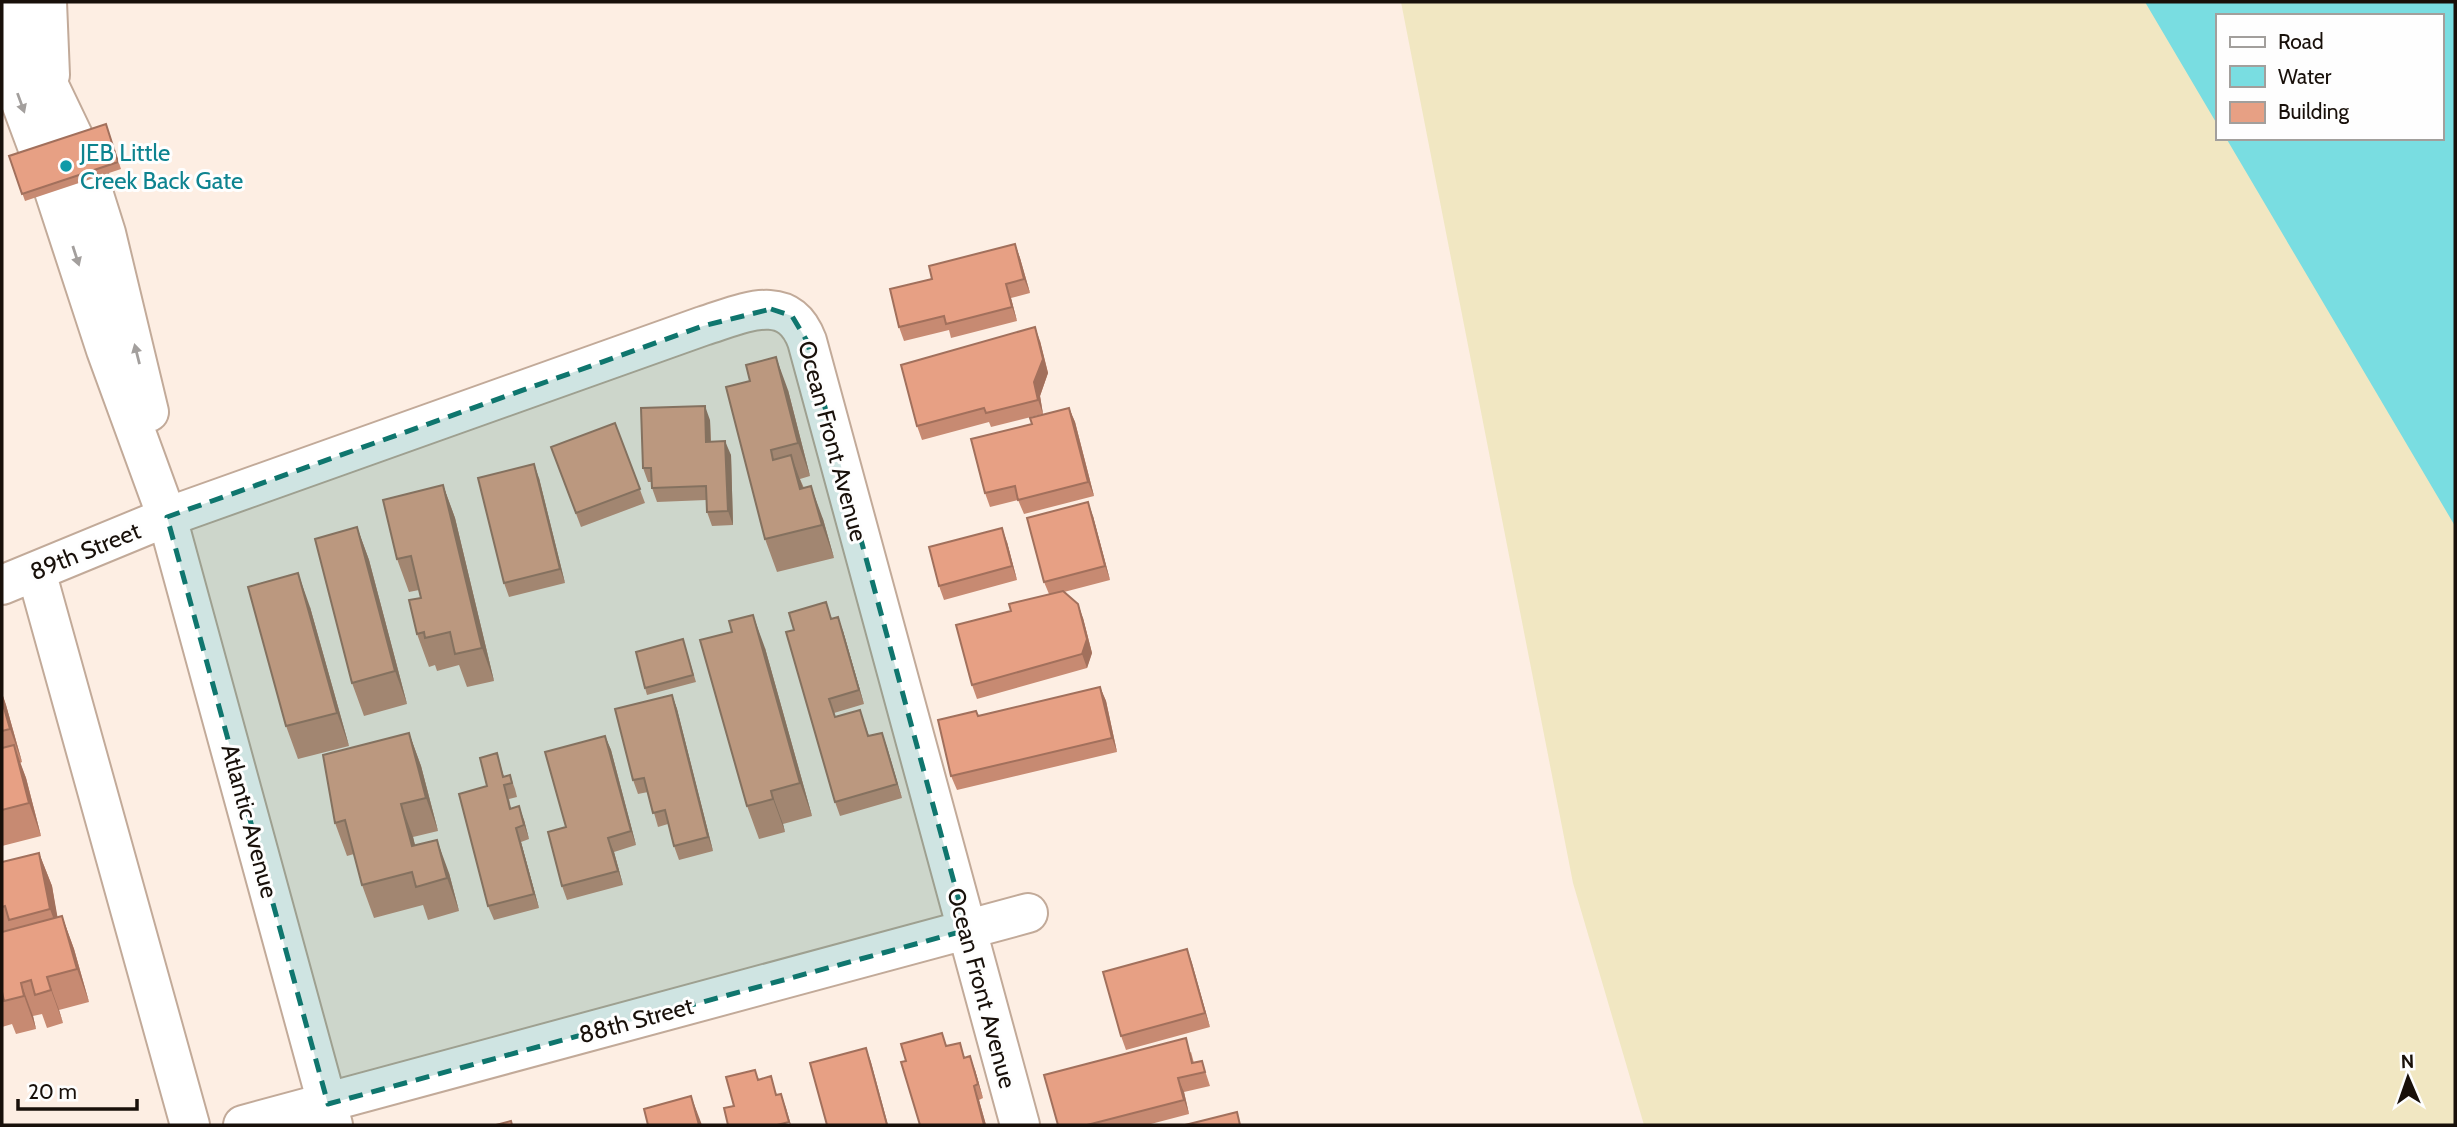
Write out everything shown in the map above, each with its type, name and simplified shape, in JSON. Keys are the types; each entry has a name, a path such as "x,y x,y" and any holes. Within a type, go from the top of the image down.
{"street":[{"path":"9,2 76,142"},
{"path":"33,2 50,91"},
{"path":"47,2 50,91"},
{"path":"2,52 40,154"},
{"name":"Atlantic Avenue","path":"71,185 144,380 167,517 331,1115"},
{"name":"Ocean Front Avenue","path":"167,517 703,326 758,311 782,311 799,324 807,341 1020,1125"},
{"name":"89th Street","path":"19,578 167,517"},
{"path":"19,578 190,1125"},
{"name":"88th Street","path":"243,1125 331,1115 1028,913"}],"highlighted area":[{"path":"771,309 792,316 807,341 967,930 328,1104 167,517 703,326"}],"sand":[{"path":"1401,2 2455,2 2455,1125 1644,1125 1573,883"}],"water":[{"path":"2145,2 2455,2 2455,526 2227,140 2443,140 2443,14 2216,14 2216,122"}],"building":[{"name":"JEB Little Creek Back Gate","path":"106,124 118,162 22,194 9,156"},
{"path":"1015,244 1024,279 1006,284 1012,307 946,324 944,316 899,327 890,289 932,279 929,266"},
{"path":"1035,327 1043,359 1034,382 1038,400 986,413 984,408 917,426 901,365"},
{"path":"776,357 798,443 771,450 773,460 791,455 800,489 811,486 822,525 765,539 726,387 750,381 746,365"},
{"path":"705,406 706,442 725,441 728,511 707,512 706,486 652,488 651,468 643,468 641,408"},
{"path":"1069,408 1088,482 1018,500 1015,486 985,493 971,439 1032,424 1030,418"},
{"path":"615,423 640,489 576,513 551,447"},
{"path":"534,464 560,569 504,583 478,478"},
{"path":"443,485 482,648 455,654 450,632 425,638 424,632 417,634 409,600 421,598 411,556 397,559 383,500"},
{"path":"1088,502 1105,566 1044,582 1027,518"},
{"path":"357,527 395,671 352,683 315,539"},
{"path":"1002,528 1012,566 939,586 929,547"},
{"path":"298,573 337,713 286,726 248,587"},
{"path":"1063,591 1078,604 1087,639 1082,654 972,685 956,625 1011,611 1009,604"},
{"path":"826,602 831,619 838,617 859,690 829,699 835,717 860,710 868,736 882,733 897,784 835,802 786,632 794,630 789,613"},
{"path":"753,615 800,783 771,791 773,799 747,806 700,640 732,632 729,621"},
{"path":"683,639 693,675 645,688 636,652"},
{"path":"1100,687 1112,738 951,776 938,720 976,711 978,716"},
{"path":"672,695 708,837 674,846 665,810 653,813 644,778 633,780 615,709"},
{"path":"2,701 10,729 2,731"},
{"path":"409,733 426,798 401,804 412,846 437,840 447,878 416,887 412,872 362,885 345,820 335,823 323,755"},
{"path":"605,736 631,831 608,838 618,871 562,886 548,832 566,827 545,752"},
{"path":"14,745 29,803 2,810 2,748"},
{"path":"497,753 503,777 510,775 512,783 504,785 510,809 519,806 524,825 516,828 534,894 488,906 459,794 487,786 480,758"},
{"path":"39,853 50,909 9,920 5,906 2,907 2,862"},
{"path":"62,916 77,969 47,977 51,990 35,995 31,980 21,983 24,996 4,1001 2,932"},
{"path":"1187,949 1205,1013 1121,1036 1103,972"},
{"path":"942,1033 946,1046 960,1043 964,1058 970,1056 978,1084 974,1086 984,1125 920,1125 901,1062 906,1061 901,1044"},
{"path":"1186,1038 1192,1063 1202,1061 1205,1072 1178,1078 1184,1100 1087,1125 1058,1125 1044,1075"},
{"path":"866,1048 887,1125 827,1125 810,1063"},
{"path":"755,1070 758,1080 771,1076 776,1095 781,1094 789,1122 777,1125 728,1125 724,1108 734,1106 726,1077"},
{"path":"691,1096 699,1125 648,1125 644,1109"},
{"path":"1237,1112 1240,1125 1185,1125"},
{"path":"511,1121 512,1125 496,1125"}],"place":[{"name":"JEB Little Creek Back Gate","path":"66,166"}]}
